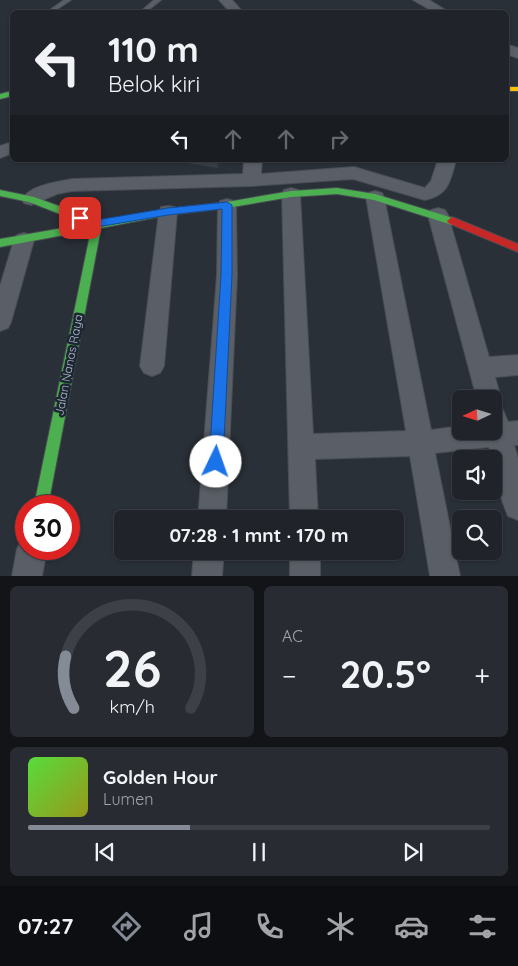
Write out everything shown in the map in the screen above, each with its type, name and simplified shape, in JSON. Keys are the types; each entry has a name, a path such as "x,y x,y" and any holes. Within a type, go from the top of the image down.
{"street":[{"path":"225,0 235,10"},
{"path":"419,0 439,10"},
{"path":"251,180 253,162"},
{"path":"31,199 52,189 72,184 251,180 356,166 421,193 430,194 438,188 446,162"},
{"path":"0,243 168,212 227,205 290,194 337,192 375,197 438,215 518,248"},
{"path":"0,193 31,199 97,224"},
{"path":"290,194 304,510"},
{"path":"375,197 422,443 445,576"},
{"path":"213,510 227,275 227,205"},
{"path":"152,366 168,212"},
{"path":"438,215 487,390"},
{"name":"Jalan Nanas Raya","path":"43,495 97,224"},
{"path":"0,322 24,240"},
{"path":"482,368 518,365"},
{"path":"302,447 422,443 503,428 518,506"},
{"path":"27,576 30,560"},
{"path":"207,576 208,560"},
{"path":"304,560 305,576"}],"lane":[{"path":"53,10 68,0"},
{"path":"146,10 158,0"}],"traffic: fast":[{"path":"0,97 10,94"},
{"path":"0,243 168,212 227,205 291,194 337,191 375,197 452,221"},
{"path":"0,193 31,199 97,224 43,495"}],"traffic: slow":[{"path":"509,89 518,89"}],"traffic: jam":[{"path":"452,221 518,248"}],"route":[{"path":"80,218 97,224 168,212 227,205 227,275 216,462"}]}
